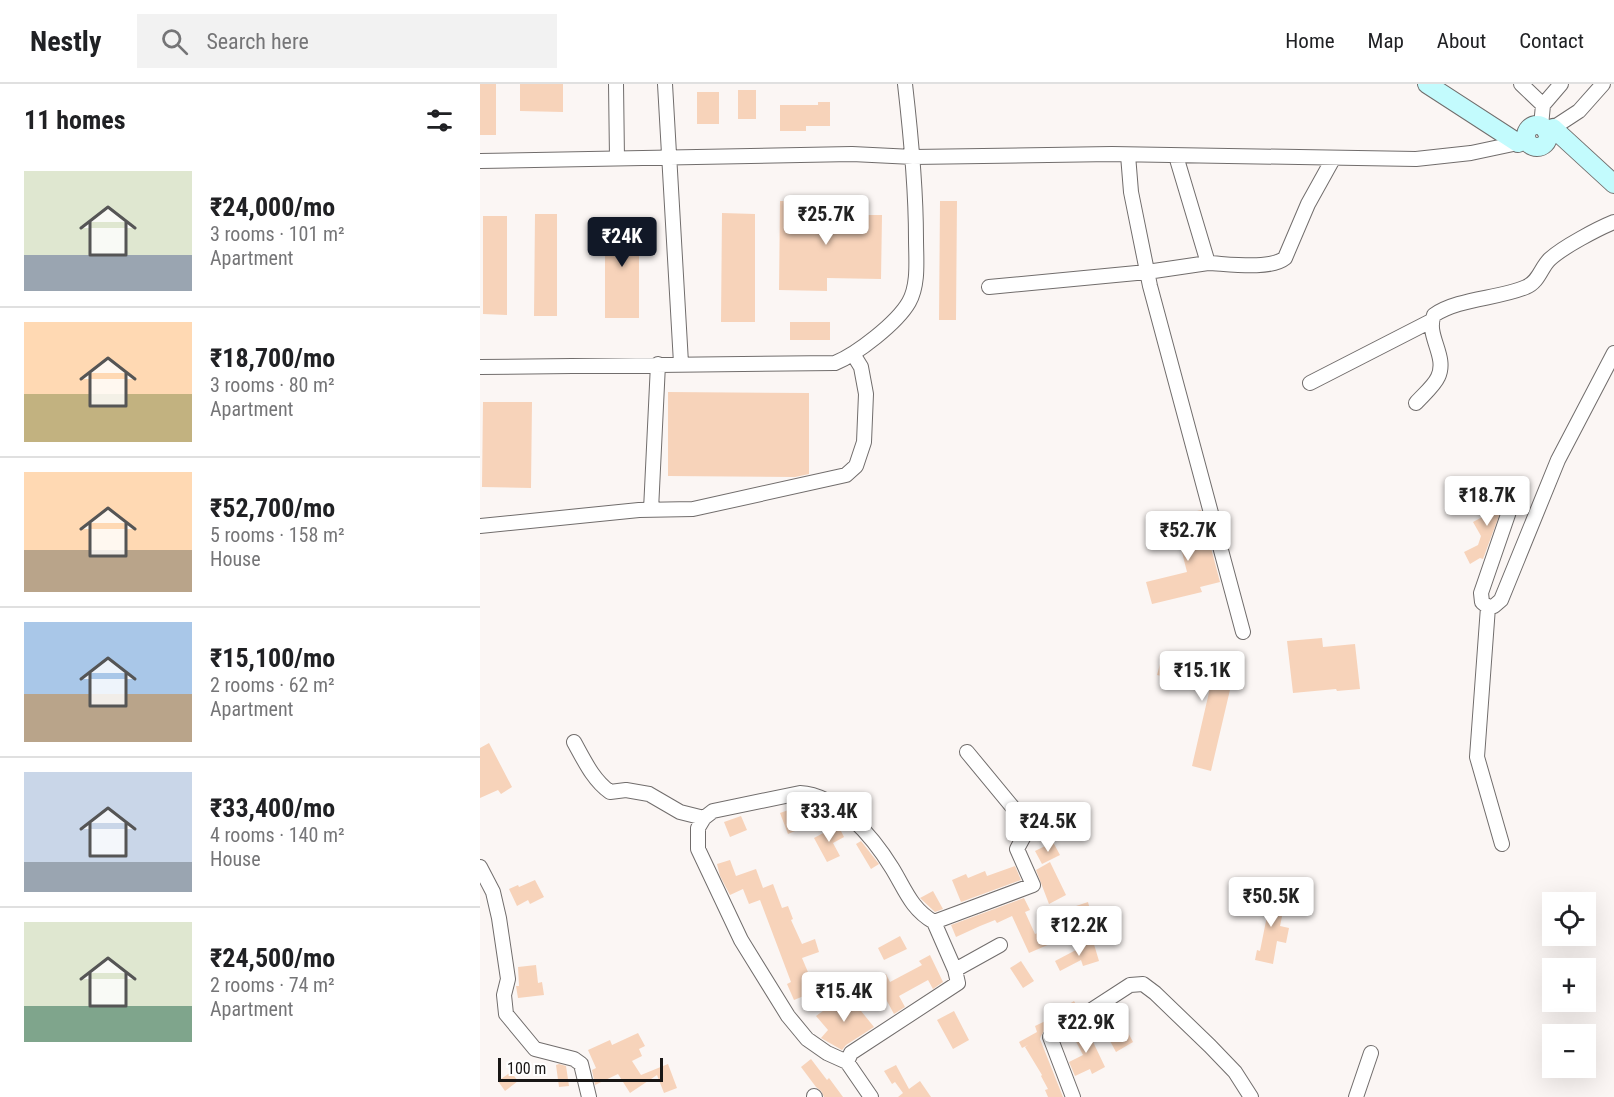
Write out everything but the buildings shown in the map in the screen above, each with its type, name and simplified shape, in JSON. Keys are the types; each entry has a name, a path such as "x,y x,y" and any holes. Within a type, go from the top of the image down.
{"street":[{"path":"616,84 617,158"},
{"path":"665,84 681,363"},
{"path":"480,367 658,363 836,363 853,354 900,315 910,300 916,275 913,158 906,84"},
{"path":"1427,84 1531,146 1541,146 1546,141 1547,128 1544,105 1521,84"},
{"path":"1544,105 1561,84"},
{"path":"1547,128 1579,111 1602,84"},
{"path":"1547,128 1614,184"},
{"path":"480,161 852,154 913,158 1128,154 1416,159 1471,153 1522,141"},
{"path":"1128,154 1131,192 1147,272 1168,359 1243,633"},
{"path":"1176,156 1208,263"},
{"path":"988,287 1147,272 1208,263 1268,265 1280,262 1286,258 1308,204 1333,159"},
{"path":"1310,383 1431,321 1439,312 1528,286 1550,260 1598,229 1614,222"},
{"path":"1416,403 1438,378 1440,370 1440,352 1431,321"},
{"path":"1513,500 1481,593 1482,602 1488,607 1502,600 1558,460 1614,353"},
{"path":"480,526 651,510 693,509 846,475 856,466 864,442 866,394 861,367 853,354"},
{"path":"651,510 658,363"},
{"path":"1488,607 1477,757 1502,844"},
{"path":"574,742 601,786 610,792 626,790 649,794 680,812 704,818"},
{"path":"934,922 1033,885 1017,849 1029,827 967,752"},
{"path":"847,1062 851,1053 958,984 955,970 934,922 919,914 877,846 843,809 812,793 801,793 713,811 704,818 698,828 698,849 741,940 788,1016 807,1039 827,1053 847,1062 871,1097"},
{"path":"480,867 493,892 499,918 507,979 504,996 506,1014 535,1049 574,1059 580,1064 589,1097"},
{"path":"955,970 1000,945"},
{"path":"1072,1097 1050,1037 1130,985 1143,984 1235,1072 1251,1097"},
{"path":"1356,1097 1371,1053"}]}
